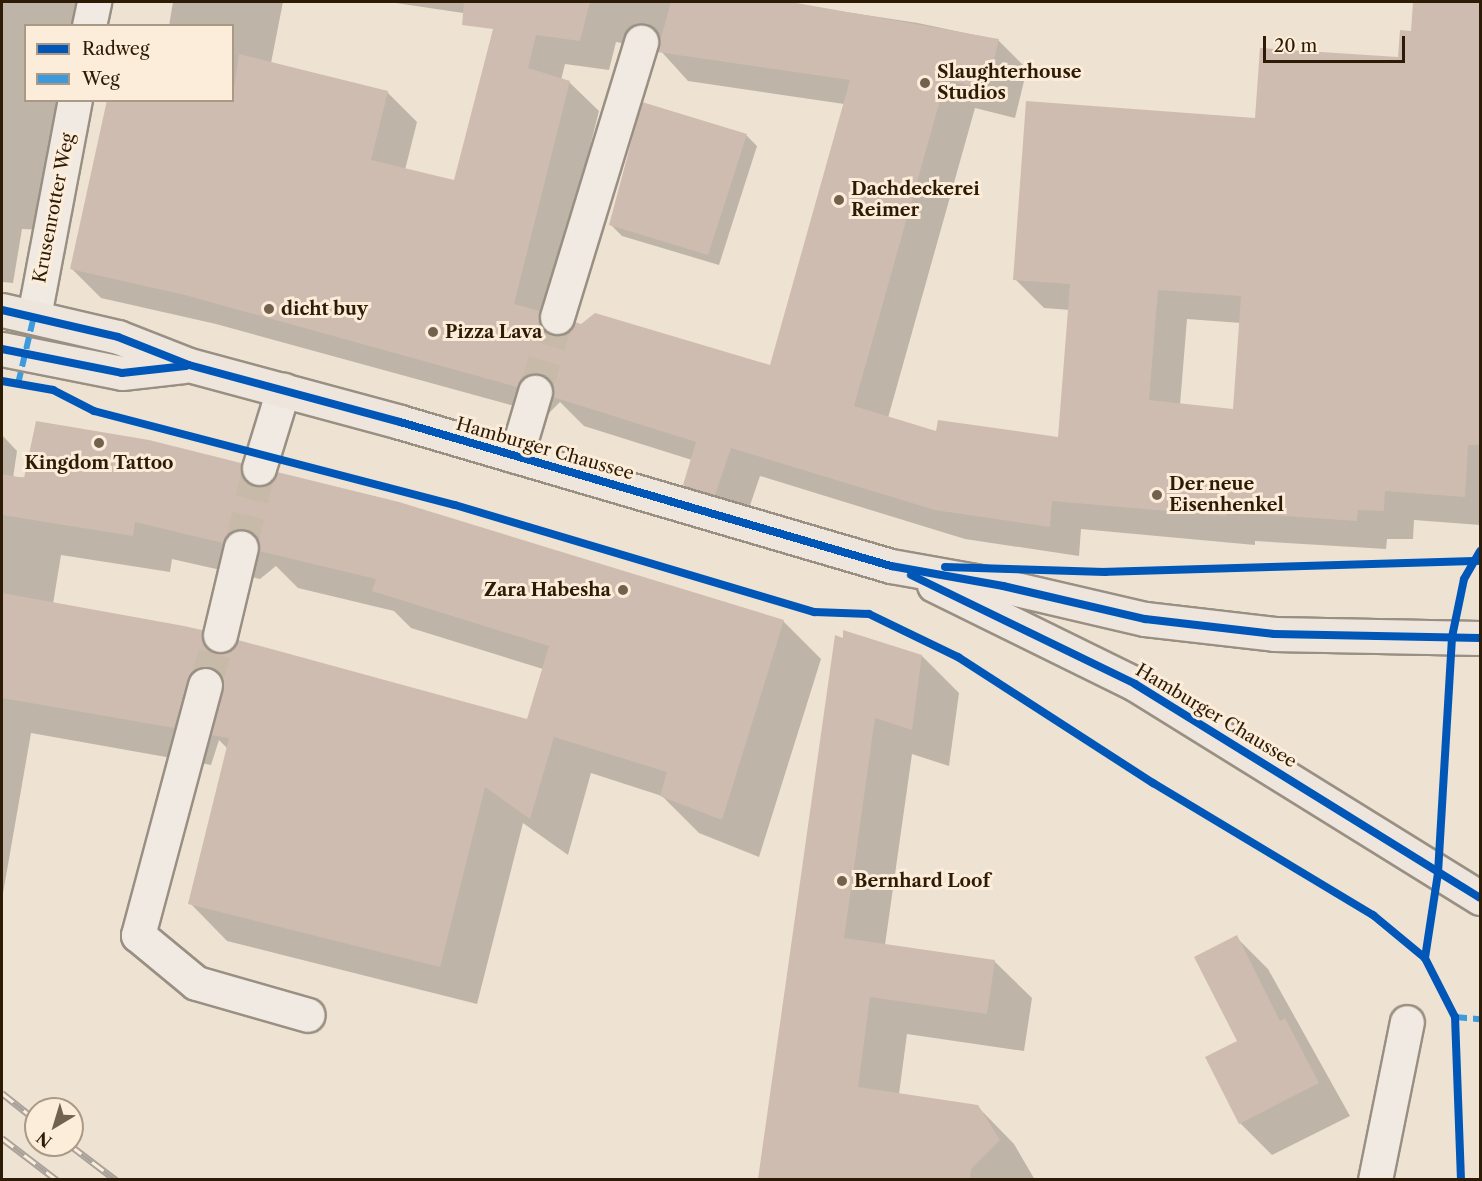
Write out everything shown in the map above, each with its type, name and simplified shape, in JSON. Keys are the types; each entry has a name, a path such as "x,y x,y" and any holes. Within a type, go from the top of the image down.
{"main road":[{"name":"Hamburger Chaussee","path":"2,310 118,337 189,365 516,456 891,566 1003,586 1145,619 1275,634 1480,638"},
{"name":"Hamburger Chaussee","path":"2,349 122,373 189,365"},
{"name":"Hamburger Chaussee","path":"891,566 1135,684 1480,898"}],"street":[{"path":"89,24 94,2"},
{"path":"557,317 641,42"},
{"name":"Krusenrotter Weg","path":"34,316 75,102"},
{"path":"259,468 283,390"},
{"path":"516,456 535,392"},
{"path":"220,635 241,547"},
{"path":"206,685 138,935 196,983 308,1015"},
{"path":"1375,1179 1407,1022"}],"building":[{"path":"464,2 590,2 580,41 536,35 528,68 570,81 514,304 539,311 543,329 552,335 562,335 575,322 581,324 595,313 770,365 850,80 657,52 671,2 791,2 999,39 986,90 946,79 854,406 936,431 938,420 1058,437 1070,284 1013,280 1026,101 1255,118 1260,48 1398,57 1400,30 1411,31 1413,2 1480,2 1480,445 1468,445 1465,497 1385,491 1384,511 1358,510 1357,521 1226,512 1226,516 1052,501 1050,527 935,510 731,448 715,495 683,485 696,442 553,397 553,387 541,374 530,374 517,387 185,295 70,269 107,102 234,102 239,54 388,91 371,160 454,180 493,29 462,25","holes":["1158,290 1241,296 1233,409 1149,400"]},
{"path":"642,102 747,134 708,255 609,225"},
{"path":"36,421 149,440 241,463 245,480 254,486 271,482 277,472 399,502 784,620 722,820 660,796 667,772 554,737 530,819 485,787 440,967 188,904 229,738 211,735 223,689 219,672 209,667 191,672 174,728 2,698 2,593 202,630 202,641 215,653 226,653 238,640 527,719 549,646 372,591 376,579 259,551 254,534 245,529 228,534 223,543 135,522 133,536 2,515 2,474 24,478"},
{"path":"843,630 922,655 912,730 875,718 844,938 995,960 987,1014 870,997 858,1087 978,1105 1000,1140 971,1169 970,1179 758,1179 835,635 843,638"},
{"path":"1237,935 1280,1021 1285,1018 1319,1083 1239,1124 1205,1057 1237,1041 1194,957"}],"tunnel":[{"path":"535,392 557,317"},
{"path":"241,547 259,468"},
{"path":"205,685 220,635"}],"railway":[{"path":"2,1093 24,1110"},
{"path":"2,1138 57,1180"},
{"path":"84,1156 116,1180"}],"marked path":[{"path":"18,384 34,316"},
{"path":"1455,1017 1480,1019"}],"cycle path":[{"path":"2,310 118,337 189,365 400,422 891,566 1003,586 1145,619 1274,634 1480,638"},
{"path":"2,349 122,373 186,366"},
{"path":"2,381 53,390 94,411 455,505 814,612 869,614 958,657 1153,783 1373,915 1425,958"},
{"path":"1461,1180 1455,1017 1425,958 1438,873 1452,637 1464,579 1480,551"},
{"path":"945,567 1105,572 1479,561"},
{"path":"911,575 1135,684 1480,898"}],"place":[{"name":"Slaughterhouse Studios","path":"925,83"},
{"name":"Dachdeckerei Reimer","path":"839,200"},
{"name":"dicht buy","path":"269,309"},
{"name":"Pizza Lava","path":"433,332"},
{"name":"Kingdom Tattoo","path":"99,443"},
{"name":"Der neue Eisenhenkel","path":"1157,495"},
{"name":"Zara Habesha","path":"623,590"},
{"name":"Bernhard Loof","path":"842,881"}]}
